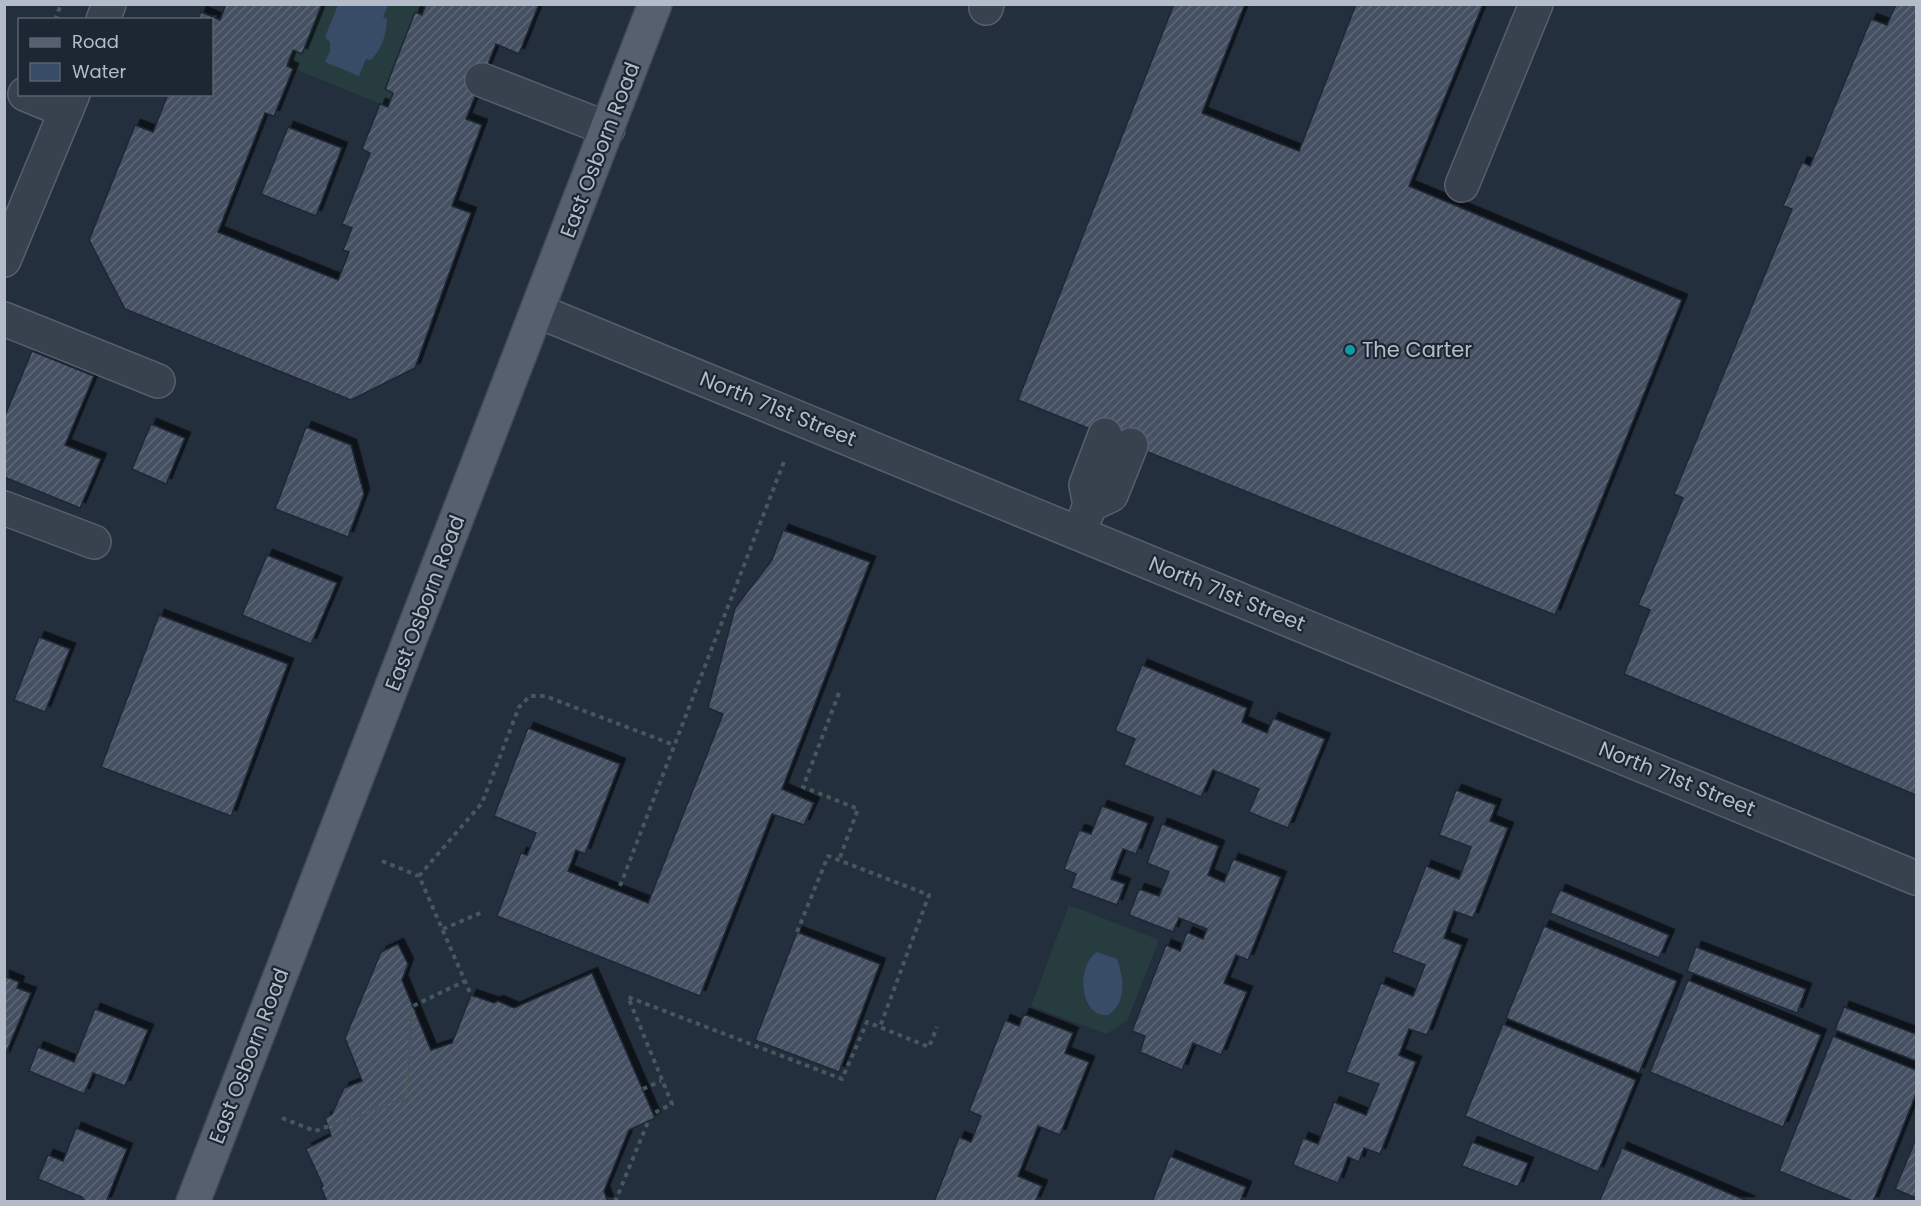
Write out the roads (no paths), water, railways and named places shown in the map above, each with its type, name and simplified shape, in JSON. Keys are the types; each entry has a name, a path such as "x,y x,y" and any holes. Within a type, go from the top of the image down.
{"main road":[{"name":"East Osborn Road","path":"193,1202 655,4"}],"street":[{"path":"1462,185 1536,4"},
{"path":"482,80 608,129"},
{"path":"4,260 70,103 35,96"},
{"name":"North 71st Street","path":"538,311 1085,519 1917,878"},
{"path":"4,319 158,381"},
{"path":"1085,519 1111,495 1118,440"},
{"path":"4,508 94,542"}],"water":[{"path":"338,5 388,5 383,17 387,19 383,41 371,60 366,59 359,76 325,62 330,51 330,42 325,37"},
{"path":"1097,952 1117,959 1121,974 1121,997 1114,1010 1108,1015 1098,1014 1091,1009 1084,993 1084,974 1091,958"}],"place":[{"name":"The Carter","path":"1350,350"}]}
